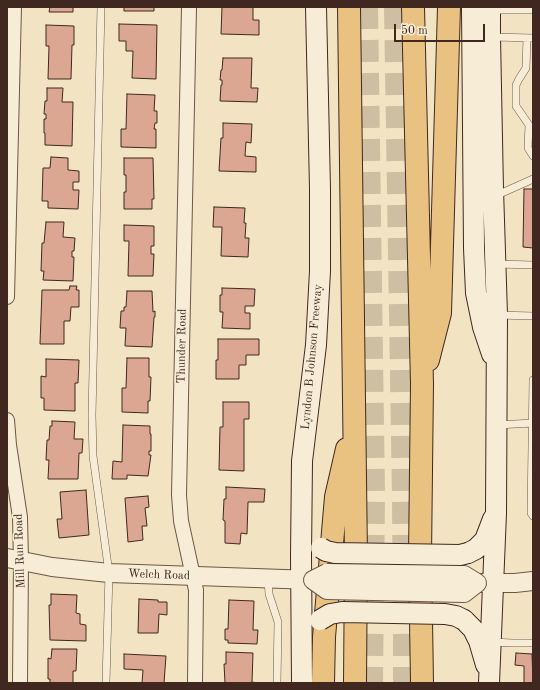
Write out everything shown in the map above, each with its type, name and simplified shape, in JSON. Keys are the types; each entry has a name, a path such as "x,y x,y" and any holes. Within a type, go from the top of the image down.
{"highway":[{"path":"349,7 355,413 356,556 354,683"},
{"path":"413,7 422,384 420,557 422,683"},
{"path":"422,384 440,313 449,7"},
{"path":"323,683 324,638 336,498 355,413"}],"main road":[{"name":"Lyndon B Johnson Freeway","path":"302,683 302,638 307,580 301,497 302,461 316,345 320,271 320,189 316,7"},
{"path":"489,682 492,642 486,583 496,513 497,315 490,37 494,8"},
{"path":"494,8 474,248 476,293 483,327 496,365"},
{"path":"301,497 305,523 312,537 321,548 335,553 460,555 476,549 484,540 496,513"},
{"path":"302,638 320,620 330,614 342,612 446,614 456,616 464,620 473,629 481,646 486,662 489,682"}],"street":[{"path":"7,297 14,7"},
{"name":"Thunder Road","path":"189,7 179,495 181,521 196,590 195,683"},
{"name":"Mill Run Road","path":"7,420 9,445 20,518 14,559 20,683"},
{"name":"Welch Road","path":"14,559 60,568 109,573 307,580 327,573 464,575 486,583 533,581"}],"lane":[{"path":"101,7 92,415 93,456 109,573 106,683"},
{"path":"494,8 533,10"},
{"path":"490,37 530,38 526,68 516,85 516,106 529,125 528,148 533,156"},
{"path":"493,197 533,179"},
{"path":"495,264 533,265"},
{"path":"497,315 533,316"},
{"path":"533,380 531,513 533,516"},
{"path":"496,426 533,424"},
{"path":"268,579 269,594 278,622 277,683"},
{"path":"492,642 512,644 533,643"}],"building":[{"path":"50,7 73,7 73,12 49,12"},
{"path":"124,7 154,7 154,11 124,11"},
{"path":"222,7 253,7 253,20 259,20 259,35 221,34"},
{"path":"119,24 157,25 156,79 132,78 133,51 126,51 126,41 119,41"},
{"path":"46,25 74,26 71,79 48,79 49,46 46,46"},
{"path":"223,58 252,58 251,88 258,88 257,102 220,101 222,80 220,80"},
{"path":"47,88 63,88 62,102 73,102 72,146 45,145 44,119 46,119 46,114 44,114 45,101 47,101"},
{"path":"127,94 155,95 154,111 157,111 157,123 155,123 154,129 156,129 156,148 121,147 121,129 126,129"},
{"path":"223,123 252,124 251,143 246,142 245,156 256,157 256,172 219,171 221,138 223,138"},
{"path":"51,157 68,158 68,170 79,171 79,182 73,182 73,190 79,190 78,209 48,208 48,201 42,201 43,168 50,168"},
{"path":"124,158 153,158 154,199 152,199 152,209 124,209 126,175 124,175"},
{"path":"524,189 533,189 533,248 523,247"},
{"path":"214,207 245,208 245,238 249,238 248,257 221,256 222,227 213,227"},
{"path":"46,222 64,222 63,237 75,238 74,251 72,251 72,257 74,257 73,281 43,280 44,271 41,271 42,243 44,243"},
{"path":"124,225 154,226 154,246 151,246 151,254 154,254 153,276 128,276 129,241 124,241"},
{"path":"70,286 77,286 76,290 79,290 79,307 71,307 70,321 64,321 64,344 40,344 42,290 69,290"},
{"path":"222,288 255,289 254,306 245,306 245,313 250,313 250,329 222,328 223,312 220,312 220,295 222,295"},
{"path":"127,291 152,291 153,312 155,311 155,317 152,347 125,346 126,328 120,328 121,311 124,311 124,307 126,307"},
{"path":"218,339 259,339 259,355 246,355 246,365 239,365 239,379 216,379"},
{"path":"127,358 149,358 149,377 151,377 148,413 122,412 122,388 126,388"},
{"path":"46,359 79,360 78,383 75,383 75,411 44,410 44,398 41,398 41,376 46,377"},
{"path":"223,402 249,402 249,419 244,419 244,471 219,470 220,427 223,427"},
{"path":"52,421 75,422 74,439 83,439 82,453 79,453 78,479 48,479 49,460 46,460 47,440 49,440"},
{"path":"123,425 150,426 151,451 149,451 149,455 151,455 148,476 127,475 127,479 112,479 113,461 122,462"},
{"path":"226,487 265,489 264,502 248,502 247,534 241,533 240,544 225,543 225,521 223,520"},
{"path":"86,490 89,535 59,538 57,519 62,519 60,492"},
{"path":"148,496 149,507 145,508 147,526 142,526 143,540 128,542 125,498"},
{"path":"51,594 77,595 76,613 80,614 80,624 86,625 86,641 50,640 49,605 51,605"},
{"path":"139,599 167,602 167,615 159,614 158,633 138,633"},
{"path":"229,600 254,601 253,630 258,630 257,644 228,643 228,640 225,640 225,629 228,629"},
{"path":"52,649 77,649 76,671 73,671 73,683 50,683 50,679 48,679 48,658 51,659"},
{"path":"226,652 253,653 252,682 258,683 225,683 224,664 226,664"},
{"path":"516,653 532,654 533,683 524,683 524,666 515,665"},
{"path":"124,654 166,656 164,683 142,683 143,670 124,669"}],"tunnel":[{"path":"367,7 374,494 372,683"},
{"path":"395,7 403,498 404,683"}]}
